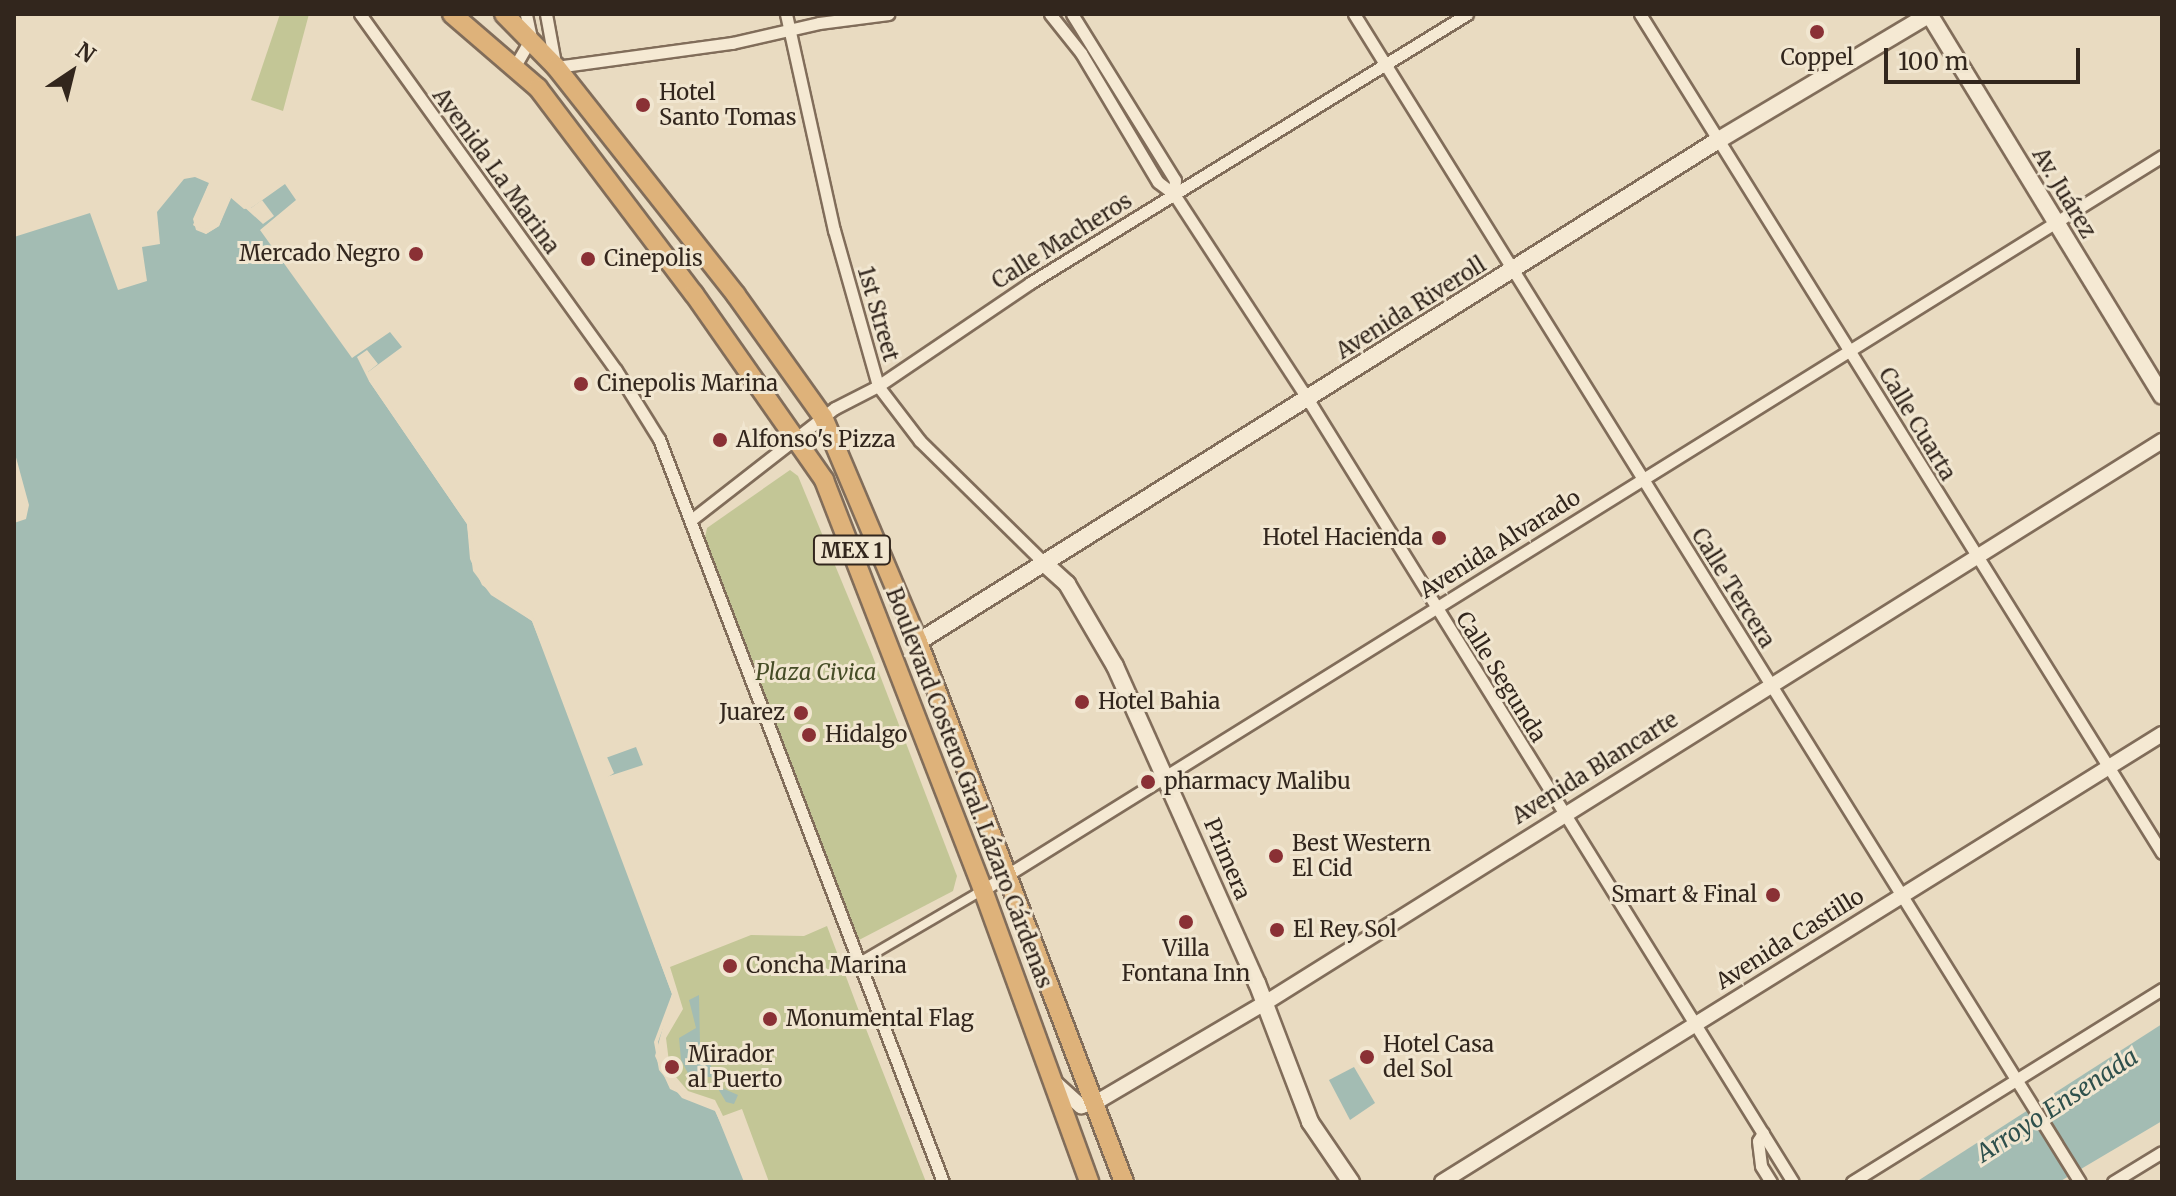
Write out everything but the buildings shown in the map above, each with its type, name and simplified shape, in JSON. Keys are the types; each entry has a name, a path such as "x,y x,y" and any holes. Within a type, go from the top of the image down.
{"highway":[{"name":"Boulevard Costero Gral. Lázaro Cárdenas","path":"452,14 538,88 824,480 983,890 1089,1182"},
{"name":"Boulevard Costero Gral. Lázaro Cárdenas","path":"504,14 531,38 556,67 736,295 823,417 918,642 1124,1182"}],"main road":[{"name":"Avenida Riveroll","path":"918,642 1717,141 1929,14"},
{"name":"Av. Juárez","path":"1929,14 2162,395"},
{"name":"Primera","path":"1045,564 1067,584 1090,621 1168,777 1265,1003 1310,1122 1351,1182"}],"street":[{"name":"Avenida La Marina","path":"360,14 645,413 674,469 943,1182"},
{"path":"515,66 531,38 526,14"},
{"path":"546,14 556,67"},
{"name":"1st Street","path":"786,14 834,230 878,386 920,441 1045,564"},
{"path":"819,23 830,14"},
{"path":"538,88 556,67 888,14"},
{"path":"1050,14 1081,53 1161,187 1174,194 1175,180 1072,14"},
{"name":"Calle Tercera","path":"1354,14 2080,1182"},
{"name":"Calle Macheros","path":"691,520 823,417 878,386 1174,194 1467,14"},
{"name":"Calle Cuarta","path":"1640,14 1975,557 2162,853"},
{"name":"Avenida Alvarado","path":"858,963 1168,777 2162,156"},
{"name":"Calle Segunda","path":"1174,194 1307,398 1793,1182"},
{"name":"Avenida Blancarte","path":"1095,1103 1265,1003 1563,813 2162,441"},
{"name":"Avenida Castillo","path":"1442,1182 2162,734"},
{"path":"1852,1182 2021,1087 2162,989"},
{"path":"1053,1081 1081,1106 1095,1103"},
{"path":"1763,1133 1758,1141 1761,1166 1771,1182"},
{"path":"2113,1182 2162,1152"}],"green space":[{"path":"280,14 309,14 283,111 251,100"},
{"name":"Plaza Civica","path":"790,470 798,476 871,652 957,876 953,891 859,940 703,547 707,528"},
{"path":"827,926 926,1182 769,1182 742,1109 723,1116 715,1100 688,1091 670,1070 666,1038 683,1009 670,967 751,935 804,936"}],"water":[{"path":"195,177 209,183 193,225 206,234 219,226 230,197 244,209 251,208 285,184 296,200 260,230 352,358 390,332 402,347 368,372 369,381 467,524 470,559 482,585 532,621 589,764 636,747 643,765 594,781 672,994 655,1056 670,1089 715,1110 744,1182 14,1182 14,523 26,519 29,505 14,450 14,237 90,213 118,290 147,281 142,247 160,244 157,212 184,179"},
{"path":"699,995 700,1044 722,1088 738,1095 734,1104 726,1102 711,1077 690,1077 681,1060 679,1038 696,1028 689,1000"},
{"name":"Arroyo Ensenada","path":"2162,1024 2162,1121 2059,1182 1916,1182"},
{"path":"1354,1067 1375,1103 1350,1120 1329,1080"}],"pier":[{"path":"209,183 199,227 209,229 216,224 232,192 251,208 262,200 274,216 263,224 232,196 219,226 206,234 196,230 193,219"},
{"path":"367,350 378,364 368,372 470,524 474,558 483,581 498,596 531,613 590,759 607,757 614,773 599,783 676,993 658,1042 662,1069 684,1095 719,1108 748,1182 715,1111 682,1098 659,1070 654,1042 672,994 532,621 491,595 473,571 467,524 369,381 357,357"}],"place":[{"name":"Coppel","path":"1817,32"},
{"name":"Hotel Santo Tomas","path":"643,105"},
{"name":"Mercado Negro","path":"416,254"},
{"name":"Cinepolis","path":"588,259"},
{"name":"Cinepolis Marina","path":"581,384"},
{"name":"Alfonso's Pizza","path":"720,440"},
{"name":"Hotel Hacienda","path":"1439,538"},
{"name":"Hotel Bahia","path":"1082,702"},
{"name":"Juarez","path":"801,713"},
{"name":"Hidalgo","path":"809,735"},
{"name":"pharmacy Malibu","path":"1148,782"},
{"name":"Best Western El Cid","path":"1276,856"},
{"name":"Smart & Final","path":"1773,895"},
{"name":"Villa Fontana Inn","path":"1186,922"},
{"name":"El Rey Sol","path":"1277,930"},
{"name":"Concha Marina","path":"730,966"},
{"name":"Monumental Flag","path":"770,1019"},
{"name":"Hotel Casa del Sol","path":"1367,1057"},
{"name":"Mirador al Puerto","path":"672,1067"}]}
